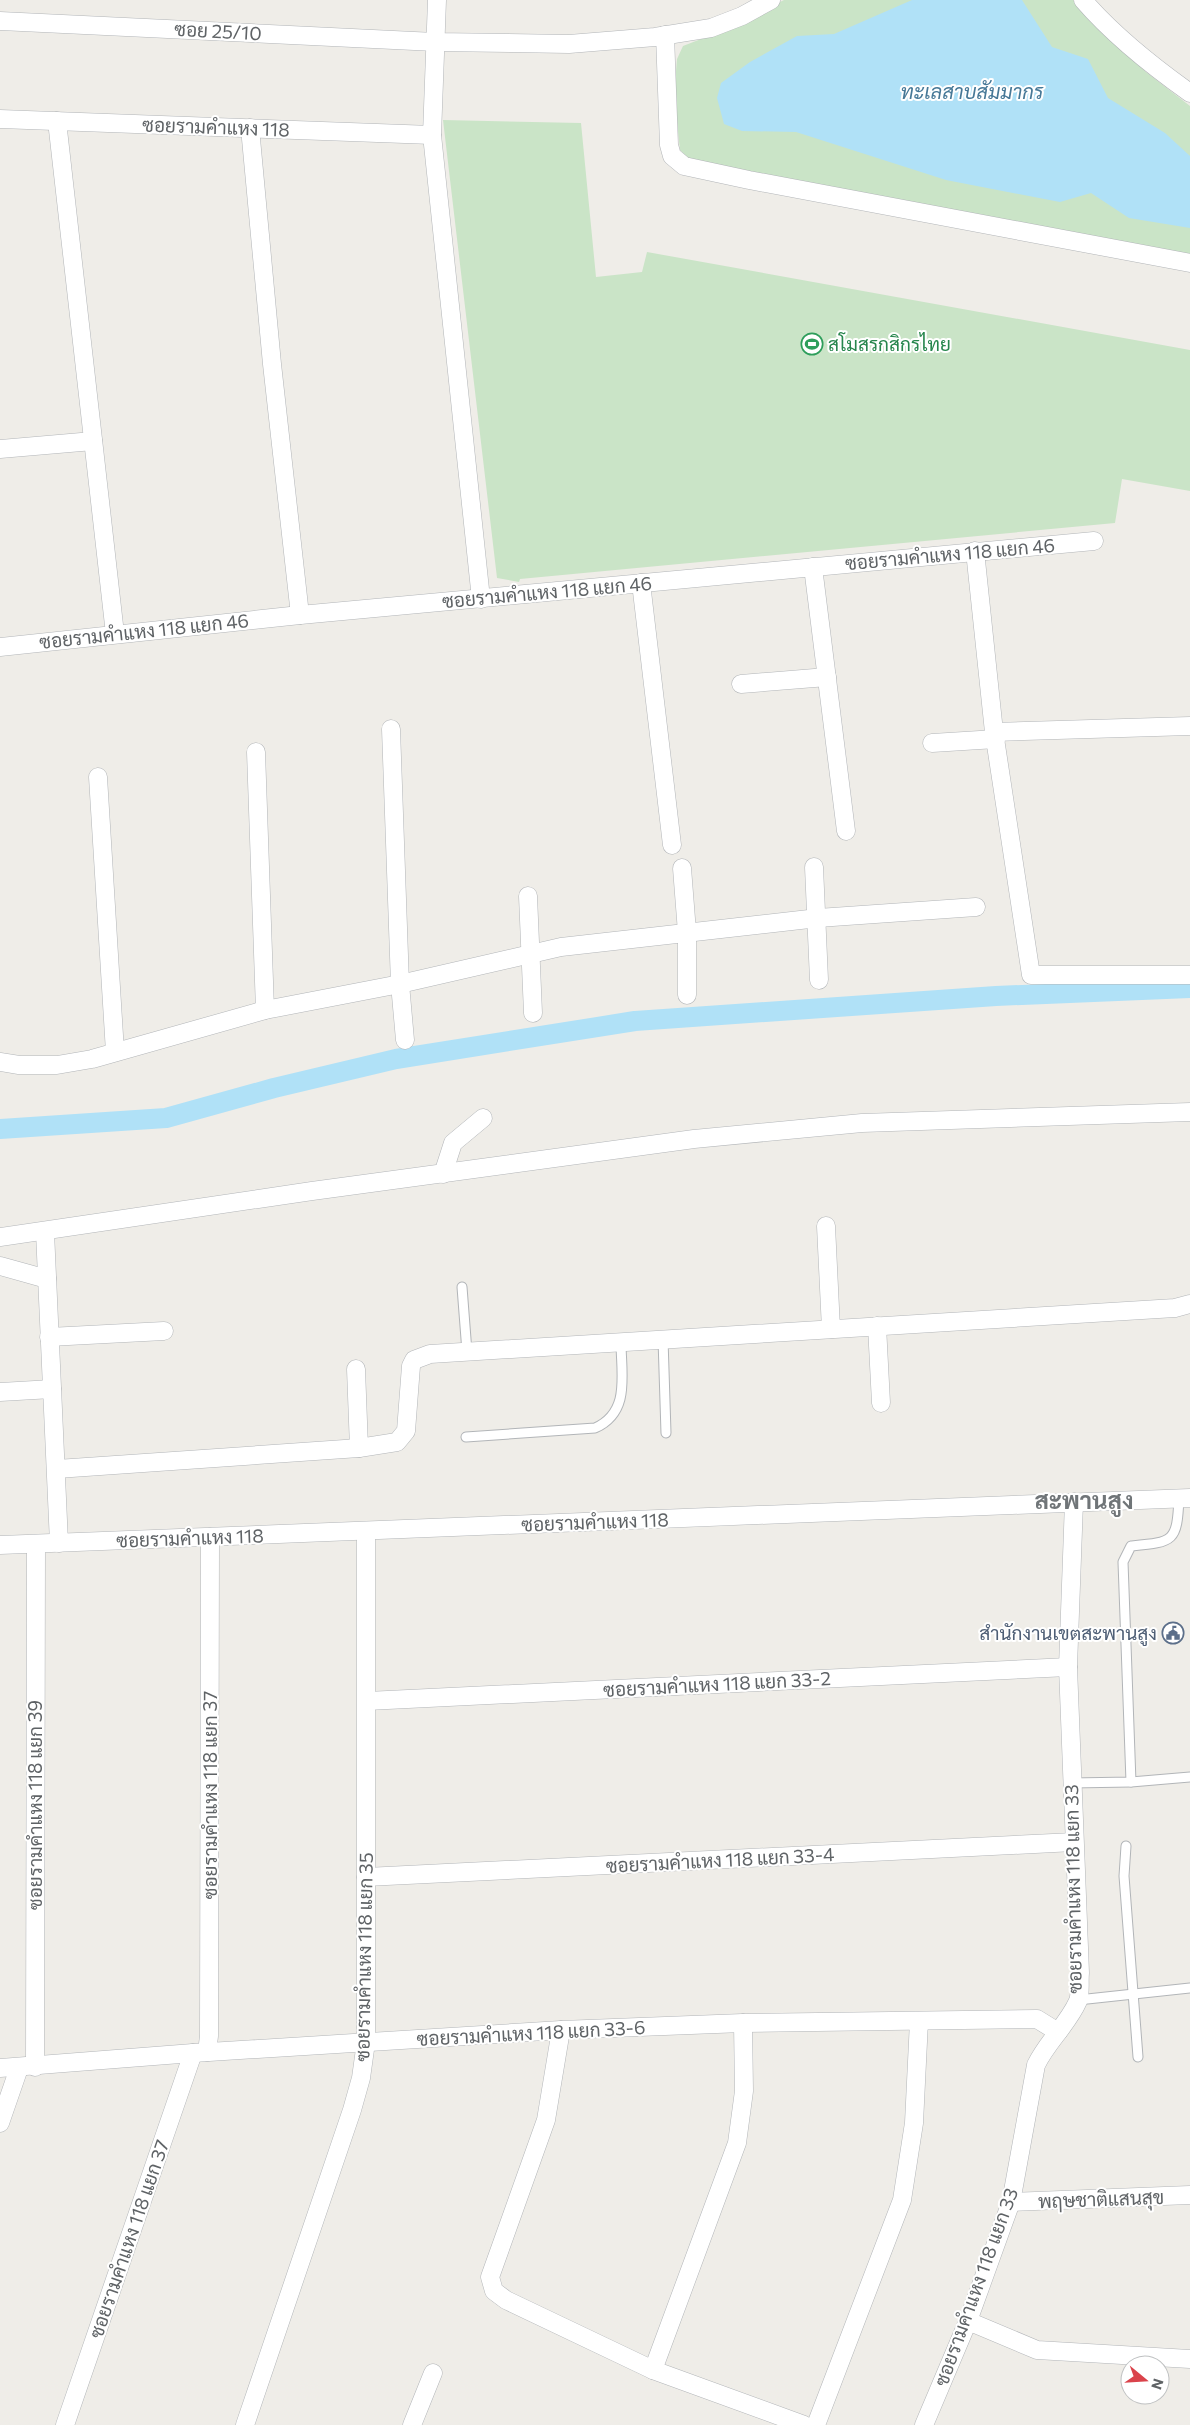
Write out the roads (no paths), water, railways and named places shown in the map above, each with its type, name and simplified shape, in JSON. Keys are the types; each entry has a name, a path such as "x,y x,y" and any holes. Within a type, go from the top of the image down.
{"street":[{"path":"438,0 432,135 481,599"},
{"name":"ซอย 25/10","path":"0,21 435,42 569,44 665,35 711,28 742,16 771,0"},
{"path":"1083,0 1095,14 1154,68 1190,92"},
{"path":"665,35 669,145 672,156 684,166 748,180 1190,263"},
{"name":"ซอยรามคำแหง 118","path":"0,119 432,135"},
{"path":"58,121 92,441 115,634"},
{"path":"250,128 272,364 300,615"},
{"path":"0,449 92,441"},
{"name":"ซอยรามคำแหง 118 แยก 46","path":"0,647 300,615 1094,541"},
{"path":"975,551 995,736 1031,975 1190,975"},
{"path":"813,567 846,830"},
{"path":"641,583 672,845"},
{"path":"741,684 827,677"},
{"path":"932,743 995,736 1190,726"},
{"path":"391,729 400,984 405,1040"},
{"path":"256,752 265,1010"},
{"path":"98,777 115,1052"},
{"path":"814,867 818,918 819,980"},
{"path":"682,868 687,932 687,994"},
{"path":"528,896 533,1013"},
{"path":"0,1062 19,1065 57,1065 115,1052 265,1010 400,984 560,947 818,918 976,907"},
{"path":"0,1237 694,1139 862,1123 1190,1112"},
{"path":"443,1174 453,1143 483,1118"},
{"path":"826,1226 831,1329"},
{"path":"45,1232 59,1543"},
{"path":"0,1266 47,1280"},
{"path":"57,1469 359,1448 397,1442 406,1431 411,1366 414,1360 430,1354 1175,1308 1190,1304"},
{"path":"877,1326 881,1403"},
{"path":"49,1337 164,1331"},
{"path":"356,1369 359,1448"},
{"path":"0,1392 52,1389"},
{"name":"ซอยรามคำแหง 118","path":"0,1546 1184,1498"},
{"name":"ซอยรามคำแหง 118 แยก 33","path":"924,2425 968,2321 1012,2202 1036,2065 1078,2000 1080,1973 1071,1782 1068,1667 1074,1502"},
{"name":"ซอยรามคำแหง 118 แยก 35","path":"245,2425 352,2110 361,2078 366,2042 366,1531"},
{"name":"ซอยรามคำแหง 118 แยก 37","path":"65,2425 200,2052 209,2036 210,1537"},
{"name":"ซอยรามคำแหง 118 แยก 39","path":"0,2123 27,2067 36,1544"},
{"name":"ซอยรามคำแหง 118 แยก 33-2","path":"367,1701 1068,1667"},
{"name":"ซอยรามคำแหง 118 แยก 33-4","path":"366,1877 1074,1842"},
{"name":"ซอยรามคำแหง 118 แยก 33-6","path":"0,2068 200,2052 561,2030 743,2023 1037,2019 1058,2032"},
{"path":"816,2425 902,2200 914,2123 919,2021"},
{"path":"654,2370 737,2143 744,2091 743,2023"},
{"path":"561,2030 546,2120 490,2277 494,2291 506,2300 654,2370 804,2425"},
{"name":"พฤษชาติแสนสุข","path":"1012,2202 1190,2196"},
{"path":"968,2321 1037,2350 1190,2359"},
{"path":"412,2425 432,2373"}],"lane":[{"path":"462,1288 467,1352"},
{"path":"663,1339 666,1433"},
{"path":"466,1437 595,1428 605,1423 621,1402 621,1342"},
{"path":"1131,1782 1123,1562 1131,1546 1156,1544 1172,1537 1177,1527 1184,1498"},
{"path":"1071,1782 1131,1782 1190,1777"},
{"path":"1126,1846 1124,1876 1138,2057"},
{"path":"1078,2000 1190,1988"}],"water":[{"name":"ทะเลสาบสัมมากร","path":"912,0 1022,0 1052,47 1088,59 1108,98 1165,133 1190,156 1190,228 1129,218 1091,193 1060,202 946,180 796,132 742,131 724,124 717,98 721,83 750,62 797,36 834,34"}],"waterway":[{"path":"0,1129 166,1118 274,1088 396,1059 635,1021 996,996 1190,988"}],"place":[{"name":"สโมสรกสิกรไทย","path":"812,344"},
{"name":"สำนักงานเขตสะพานสูง","path":"1173,1633"}],"district":[{"name":"สะพานสูง","path":"1084,1501"}]}
